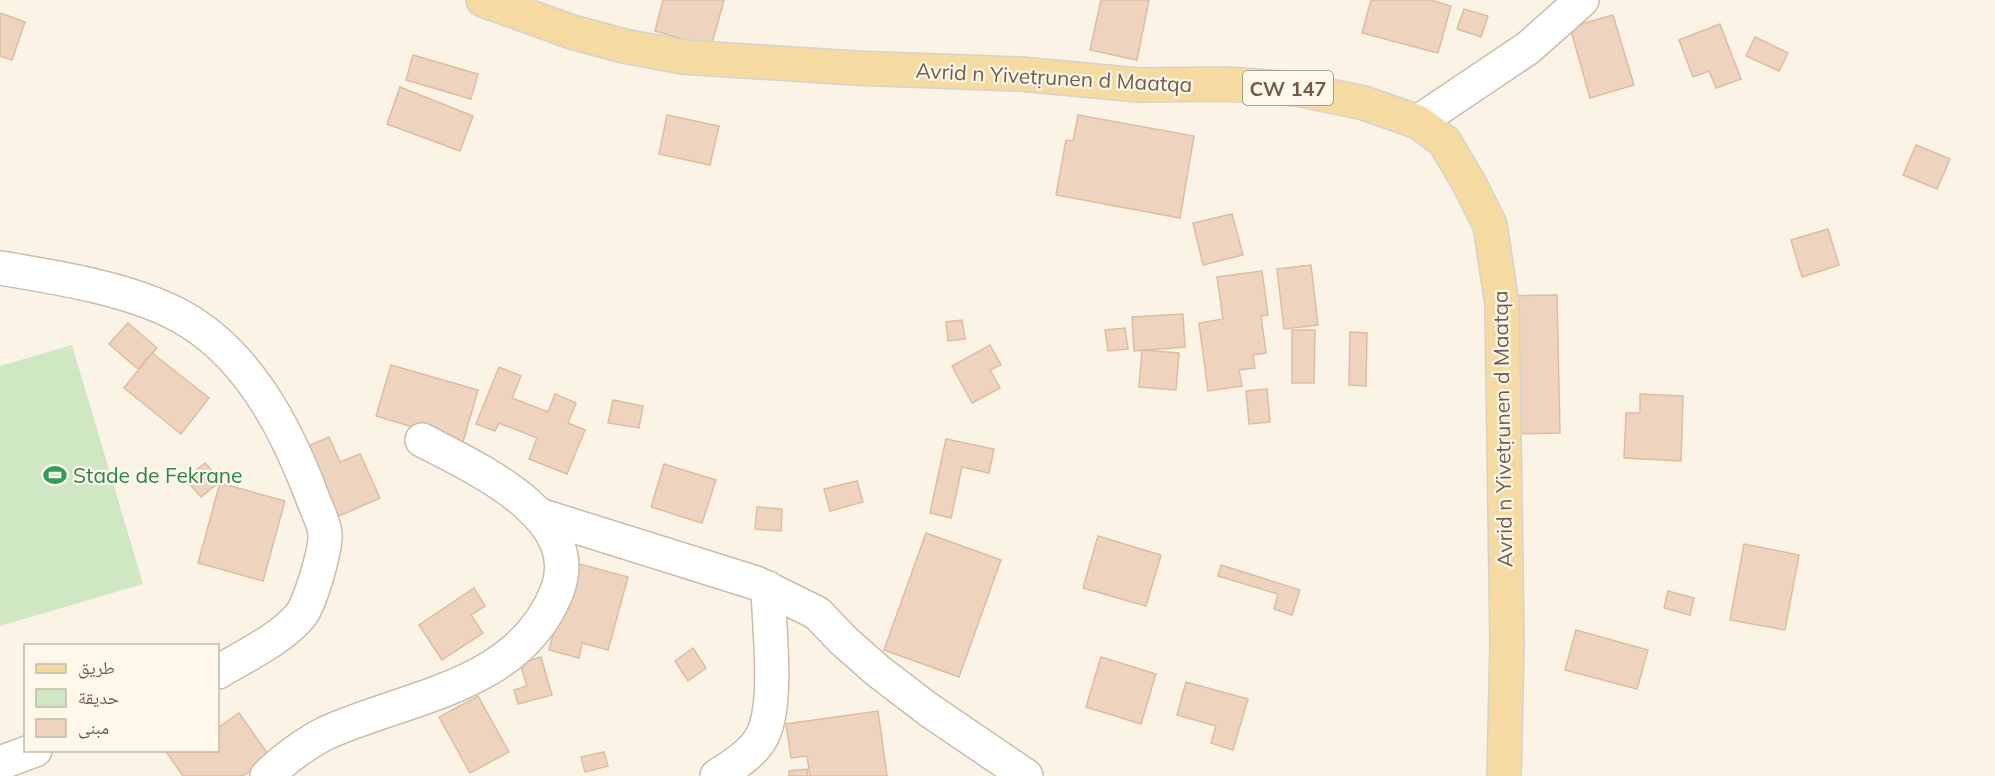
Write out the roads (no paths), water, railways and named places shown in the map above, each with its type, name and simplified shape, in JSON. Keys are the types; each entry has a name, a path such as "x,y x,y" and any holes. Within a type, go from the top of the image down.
{"main road":[{"name":"Avrid n Yivetṛunen d Maatqa","path":"483,0 572,32 624,46 683,57 748,63 1021,74 1138,85 1228,84 1297,89 1364,103 1418,122 1444,141 1490,225 1502,304 1507,642 1504,776"}],"street":[{"path":"1418,122 1528,48 1582,0"},
{"path":"0,268 135,297 180,316 218,343 255,382 293,447 325,533 318,574 301,615 262,646 219,671"},
{"path":"267,776 323,735 452,687 491,668 518,650 553,602 560,583 562,563 555,539 540,515 504,485 422,440"},
{"path":"540,515 768,588 818,613 844,641 878,671 929,710 1026,776"},
{"path":"717,776 754,748 764,733 771,706 768,588"},
{"path":"0,763 30,752"}],"place":[{"name":"Stade de Fekrane","path":"55,475"}]}
